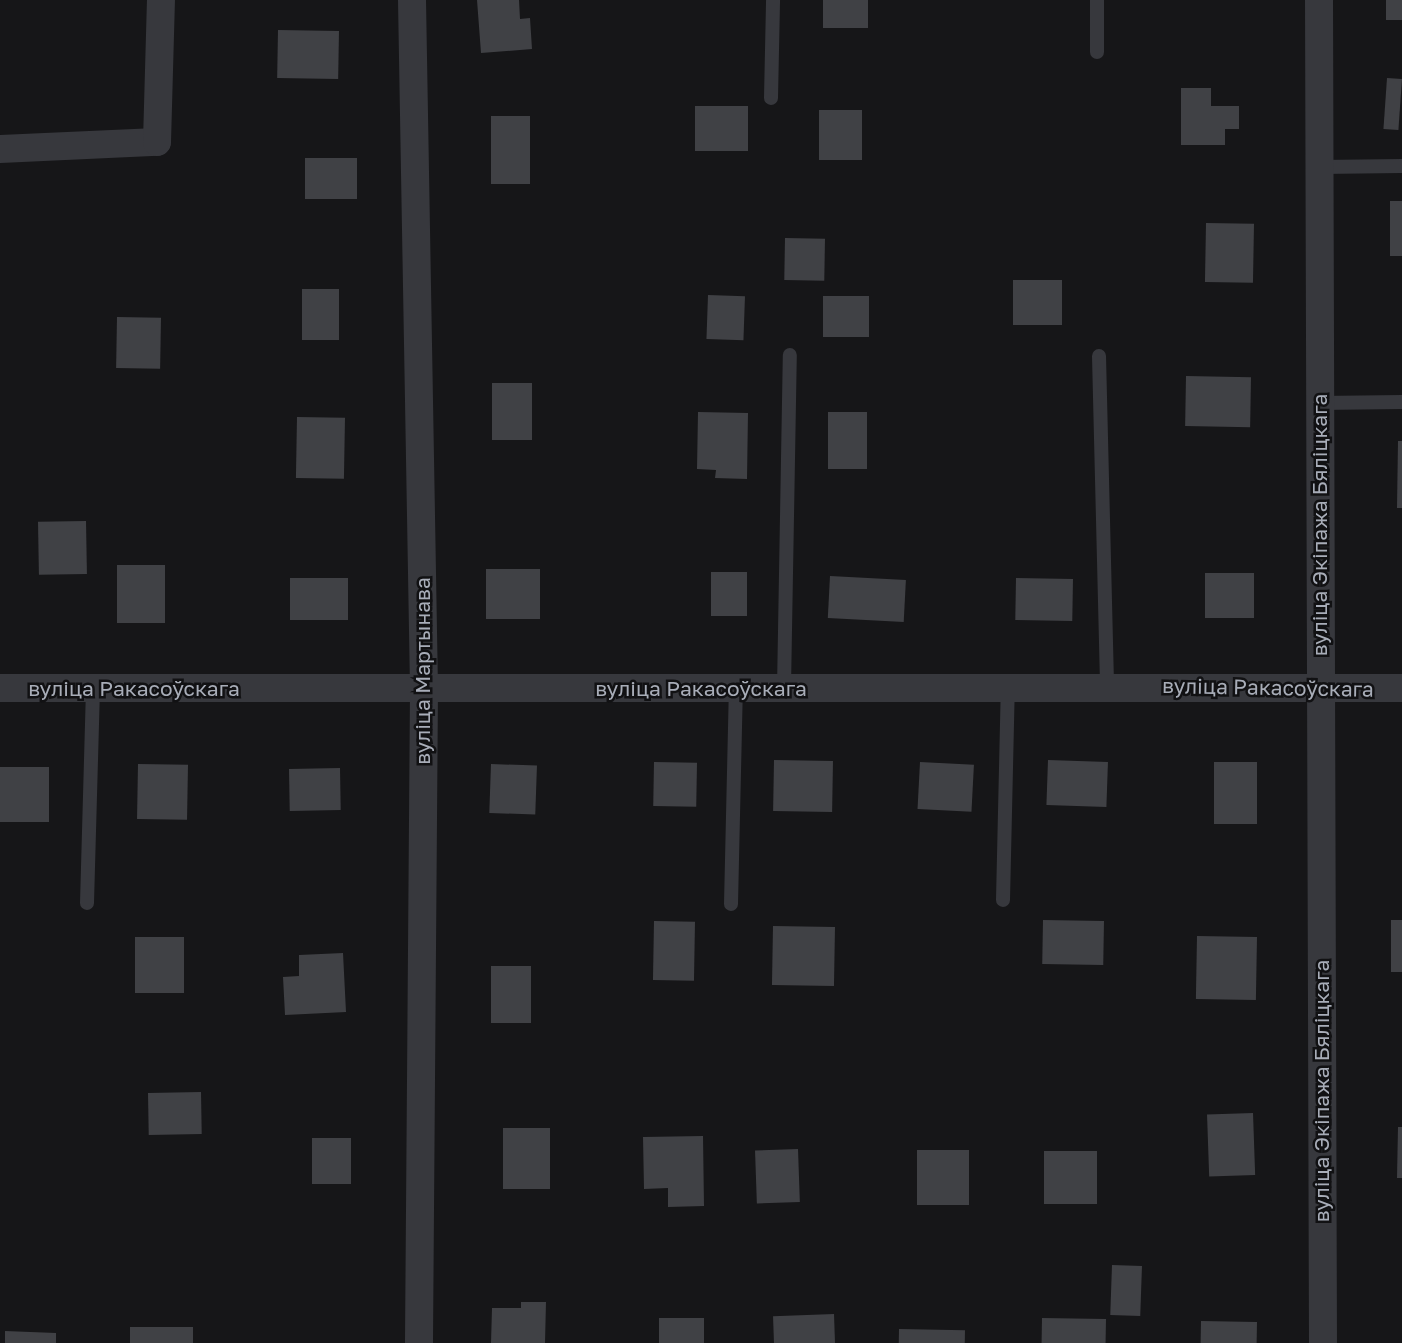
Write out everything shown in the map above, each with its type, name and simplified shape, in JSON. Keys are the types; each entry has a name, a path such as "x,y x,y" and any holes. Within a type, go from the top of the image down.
{"street":[{"path":"0,149 157,142 161,0"},
{"name":"вуліца Мартынава","path":"412,0 424,689 419,1343"},
{"name":"вуліца Экіпажа Бяліцкага","path":"1319,0 1318,688 1323,1343"},
{"name":"вуліца Ракасоўскага","path":"0,688 736,689 1107,685 1402,688"}],"lane":[{"path":"771,99 773,0"},
{"path":"1097,0 1097,52"},
{"path":"1320,167 1402,166"},
{"path":"784,688 790,355"},
{"path":"1099,356 1107,685"},
{"path":"1319,402 1402,401"},
{"path":"1003,900 1008,685"},
{"path":"88,903 93,687"},
{"path":"731,904 736,689"}],"building":[{"path":"477,0 519,0 520,19 530,18 532,49 481,53"},
{"path":"823,0 868,0 868,28 823,28"},
{"path":"1386,0 1402,0 1402,20 1386,20"},
{"path":"278,30 339,31 338,79 277,78"},
{"path":"1387,78 1402,79 1398,130 1383,129"},
{"path":"1181,88 1211,88 1211,106 1239,106 1239,129 1225,129 1225,145 1181,145"},
{"path":"695,106 748,106 748,151 695,151"},
{"path":"819,110 862,110 862,160 819,160"},
{"path":"491,116 530,116 530,184 491,184"},
{"path":"305,158 357,158 357,199 305,199"},
{"path":"1390,201 1402,201 1402,256 1390,256"},
{"path":"1206,223 1254,224 1253,283 1205,282"},
{"path":"785,238 825,239 824,281 784,280"},
{"path":"1013,280 1062,280 1062,325 1013,325"},
{"path":"302,289 339,289 339,340 302,340"},
{"path":"708,295 745,296 743,340 706,339"},
{"path":"823,296 869,296 869,337 823,337"},
{"path":"117,317 161,318 160,369 116,368"},
{"path":"1186,376 1251,377 1250,427 1185,426"},
{"path":"492,383 532,383 532,440 492,440"},
{"path":"698,412 748,413 747,479 715,478 716,470 697,469"},
{"path":"828,412 867,412 867,469 828,469"},
{"path":"297,417 345,418 344,479 296,478"},
{"path":"1398,441 1402,441 1402,508 1397,508"},
{"path":"86,521 87,574 39,575 38,522"},
{"path":"117,565 165,565 165,623 117,623"},
{"path":"486,569 540,569 540,619 486,619"},
{"path":"711,572 747,572 747,616 711,616"},
{"path":"1205,573 1254,573 1254,618 1205,618"},
{"path":"830,576 906,580 904,622 828,618"},
{"path":"290,578 348,578 348,620 290,620"},
{"path":"1016,578 1073,579 1072,621 1015,620"},
{"path":"774,760 833,761 832,812 773,811"},
{"path":"1048,760 1108,762 1106,807 1046,805"},
{"path":"654,762 697,763 696,807 653,806"},
{"path":"920,762 974,765 971,812 918,809"},
{"path":"1214,762 1257,762 1257,824 1214,824"},
{"path":"138,764 188,765 187,820 137,819"},
{"path":"491,764 537,766 535,815 489,813"},
{"path":"0,767 49,767 49,822 0,822"},
{"path":"340,768 341,810 290,811 289,769"},
{"path":"1043,920 1104,921 1103,965 1042,964"},
{"path":"1391,920 1402,920 1402,972 1391,972"},
{"path":"654,921 695,922 694,981 653,980"},
{"path":"773,926 835,927 834,986 772,985"},
{"path":"1197,936 1257,937 1256,1000 1196,999"},
{"path":"135,937 184,937 184,993 135,993"},
{"path":"343,953 346,1012 285,1015 283,977 299,976 299,955"},
{"path":"491,966 531,966 531,1023 491,1023"},
{"path":"201,1092 202,1134 149,1135 148,1093"},
{"path":"1253,1113 1255,1175 1209,1177 1207,1115"},
{"path":"1398,1127 1402,1127 1402,1178 1397,1178"},
{"path":"503,1128 550,1128 550,1189 503,1189"},
{"path":"703,1136 704,1206 668,1207 668,1188 644,1189 643,1137"},
{"path":"312,1138 351,1138 351,1184 312,1184"},
{"path":"798,1149 800,1202 757,1203 755,1151"},
{"path":"917,1150 969,1150 969,1205 917,1205"},
{"path":"1044,1151 1097,1151 1097,1204 1044,1204"},
{"path":"1112,1265 1142,1266 1140,1316 1110,1315"},
{"path":"521,1302 546,1302 545,1343 491,1343 492,1308 521,1308"},
{"path":"834,1314 835,1343 774,1343 773,1316"},
{"path":"659,1318 704,1318 704,1343 659,1343"},
{"path":"1042,1318 1106,1319 1106,1343 1042,1343"},
{"path":"1201,1321 1257,1322 1257,1343 1201,1343"},
{"path":"130,1327 193,1327 193,1343 130,1343"},
{"path":"899,1329 965,1330 965,1343 899,1343"},
{"path":"5,1331 56,1333 56,1343 5,1343"}]}
